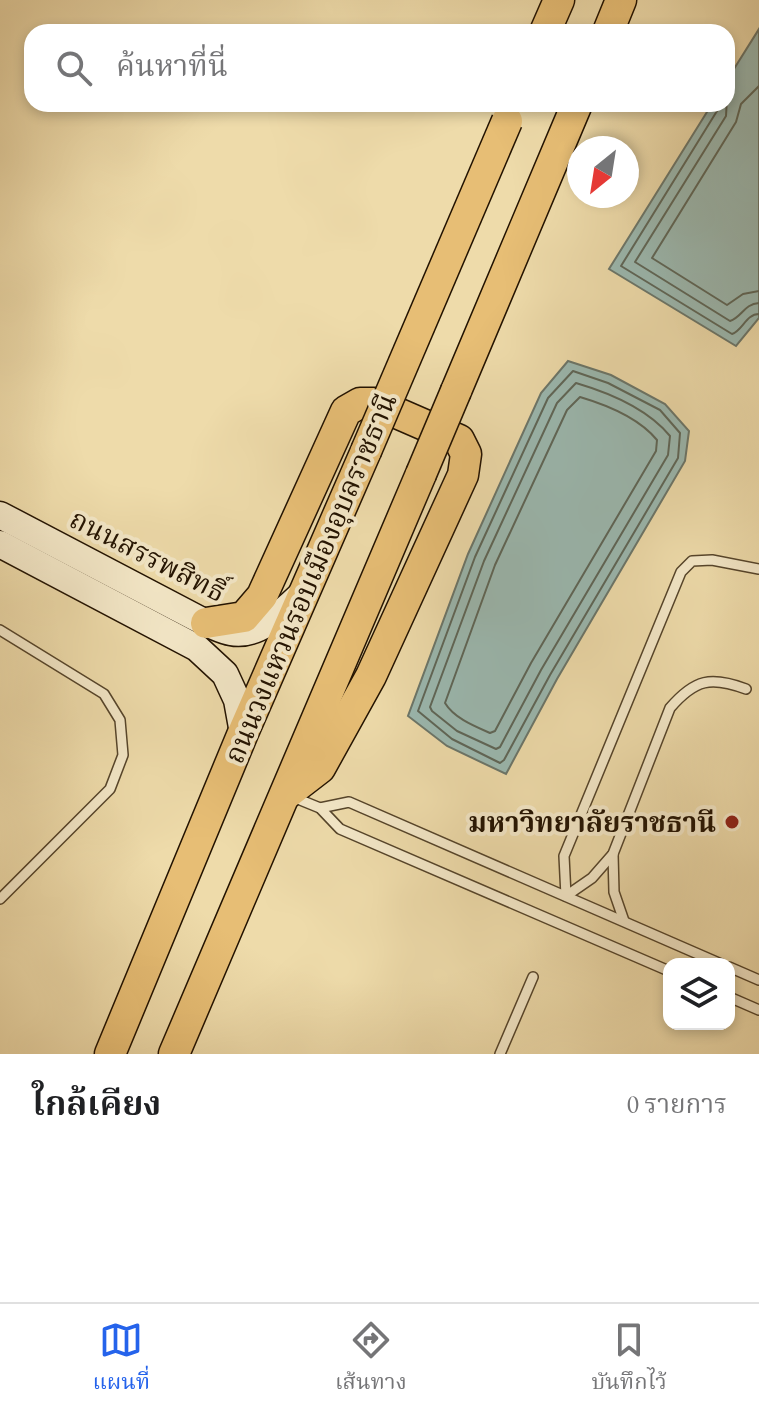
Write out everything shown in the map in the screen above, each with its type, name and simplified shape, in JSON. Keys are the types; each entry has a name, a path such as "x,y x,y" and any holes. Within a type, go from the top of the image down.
{"highway":[{"path":"548,24 559,0"},
{"path":"611,24 621,0"},
{"name":"ถนนวงแหวนรอบเมืองอุบลราชธานี","path":"110,1054 243,733 511,112"},
{"path":"174,1054 574,112"},
{"path":"206,623 244,617 262,596 346,411 360,403 374,403 459,440 466,454 463,475 371,676 320,768 285,795"}],"main road":[{"name":"ถนนสรรพสิทธิ์","path":"0,515 206,623 234,633 257,629 281,614 306,591"},
{"name":"ถนนสรรพสิทธิ์","path":"0,544 197,648 225,674 237,700 243,733"}],"lane":[{"path":"566,896 564,856 681,572 692,561 712,560 759,569"},
{"path":"0,630 104,694 120,720 123,755 110,789 0,899"},
{"path":"566,896 592,878 613,854 670,708 685,691 703,682 723,681 746,689"},
{"path":"285,795 320,808 340,829 663,968"},
{"path":"320,808 349,802 707,958"},
{"path":"613,854 614,892 624,921"},
{"path":"735,970 759,980"},
{"path":"500,1054 533,977"},
{"path":"735,1000 759,1010"}],"water":[{"path":"759,29 759,318 736,346 609,269 707,112 735,112 735,67"},
{"path":"568,361 611,375 665,404 689,431 685,461 557,679 506,774 447,746 408,716 468,554 541,393"}],"place":[{"name":"มหาวิทยาลัยราชธานี","path":"732,822"}]}
